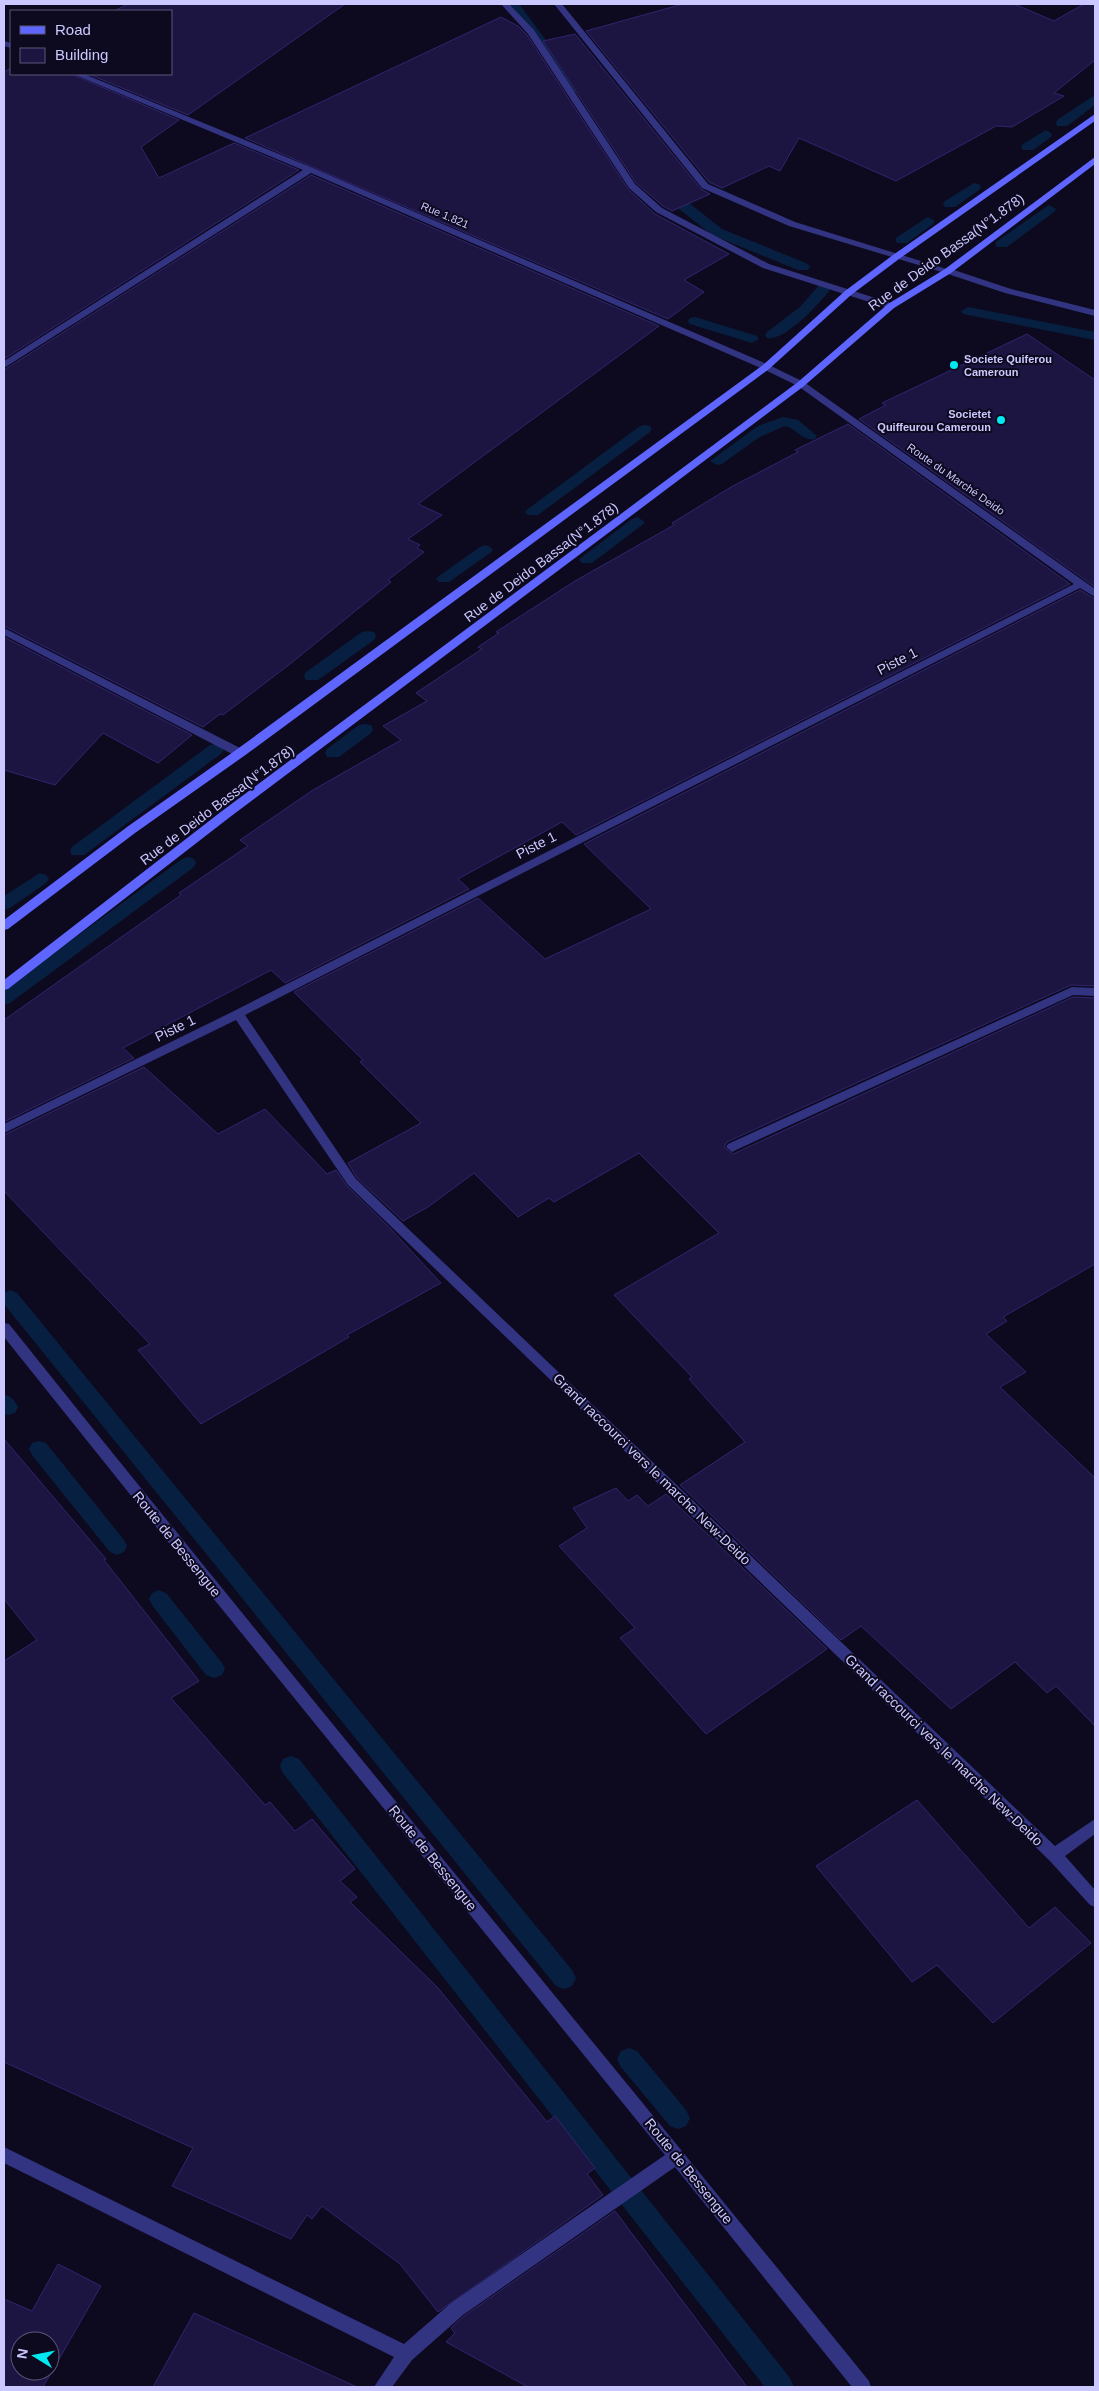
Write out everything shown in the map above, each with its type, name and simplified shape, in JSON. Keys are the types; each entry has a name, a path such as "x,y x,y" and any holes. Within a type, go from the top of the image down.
{"main road":[{"name":"Rue de Deido Bassa(N°1.878)","path":"4,926 131,830 766,366 848,293 896,257 1095,117"},
{"name":"Rue de Deido Bassa(N°1.878)","path":"4,986 226,814 801,384 891,306 948,271 1095,160"}],"street":[{"path":"505,4 531,32 632,186 659,210 766,266 891,306"},
{"path":"558,4 706,186 792,224 896,257 948,271 1008,292 1095,313"},
{"name":"Rue 1.821","path":"79,75 310,170 766,366 801,384"},
{"path":"4,364 310,170"},
{"name":"Route du Marché Deido","path":"801,384 1095,594"},
{"name":"Piste 1","path":"4,1129 238,1014 1081,584"},
{"path":"4,631 240,752"},
{"path":"732,1147 1072,991 1095,992"},
{"name":"Grand raccourci vers le marche New-Deido","path":"238,1014 352,1182 1054,1855 1095,1900"},
{"name":"Route de Bessengue","path":"4,1328 172,1539 677,2156 863,2387"},
{"path":"1054,1855 1095,1826"},
{"path":"4,2155 406,2354"},
{"path":"382,2387 406,2354 457,2309 677,2156"}],"building":[{"path":"128,4 345,4 188,115 90,75 172,75 172,10 116,10"},
{"path":"683,4 1014,4 1054,21 1084,4 1095,4 1095,60 1054,93 1064,96 1012,127 996,126 896,181 799,138 780,171 769,166 722,188 709,182 586,31"},
{"path":"501,17 518,26 527,35 628,189 655,214 729,254 684,280 704,292 668,319 245,138"},
{"path":"575,34 701,189 710,194 672,211 663,206 636,183 543,41"},
{"path":"10,69 10,75 73,75 179,120 141,147 159,178 234,143 299,170 4,359 4,72"},
{"path":"311,175 659,326 418,504 442,515 408,539 420,545 417,548 424,552 388,580 391,582 290,664 223,715 220,714 203,727 4,626 4,370"},
{"path":"1027,334 1095,380 1095,587 859,419 886,405 882,403"},
{"path":"848,424 1070,584 576,835 562,822 458,879 469,889 285,983 271,970 123,1048 134,1058 4,1122 4,1020 181,895 179,893 248,846 240,840 313,790 401,740 383,726 427,701 416,693 482,649 478,647 499,633 496,632 575,581 674,525 672,523 731,487 798,452 795,450"},
{"path":"1080,590 1095,599 1095,986 1071,985 727,1142 724,1147 733,1154 1073,997 1095,998 1095,1264 1003,1317 1007,1321 986,1334 1026,1372 1000,1387 1095,1478 1095,1726 1056,1686 1047,1693 1015,1662 951,1709 861,1626 841,1640 680,1485 745,1442 689,1379 692,1377 614,1295 719,1233 639,1153 554,1202 549,1198 518,1217 474,1173 428,1207 403,1221 357,1178 348,1163 421,1123 360,1062 363,1060 294,992 478,898 545,959 651,909 584,844"},
{"path":"4,637 192,735 158,763 103,733 55,785 4,770"},
{"path":"144,1067 218,1134 265,1109 327,1174 336,1170 347,1186 390,1228 441,1283 347,1335 349,1337 201,1424 138,1350 150,1344 4,1191 4,1135"},
{"path":"4,1439 106,1559 104,1560 199,1681 171,1698 265,1805 270,1802 295,1831 312,1819 355,1869 340,1881 357,1897 350,1902 438,1988 547,2122 555,2116 595,2168 587,2174 603,2195 438,2312 400,2264 322,2206 312,2219 307,2215 291,2239 172,2186 193,2148 4,2062 4,1661 37,1640 4,1599"},
{"path":"616,1488 628,1501 637,1495 648,1506 666,1494 827,1649 706,1734 620,1638 635,1628 559,1546 587,1528 573,1508"},
{"path":"917,1800 1029,1928 1055,1907 1091,1943 993,2023 937,1965 912,1982 816,1866"},
{"path":"615,2211 747,2387 528,2387 446,2342 455,2333 451,2328 464,2316"},
{"path":"58,2264 101,2286 60,2357 60,2331 10,2331 10,2381 46,2381 43,2387 4,2387 4,2299 32,2311"},
{"path":"194,2313 357,2387 153,2387"}],"waterway":[{"path":"513,4 576,89"},
{"path":"1062,123 1095,99"},
{"path":"1028,147 1046,134"},
{"path":"950,204 974,187"},
{"path":"664,190 717,232 803,267"},
{"path":"1002,244 1049,209"},
{"path":"902,240 928,221"},
{"path":"772,335 805,310 825,287"},
{"path":"968,311 1095,336"},
{"path":"695,321 752,339"},
{"path":"717,461 753,435 783,421 791,422 810,436"},
{"path":"533,512 645,429"},
{"path":"587,560 637,522"},
{"path":"444,579 485,550"},
{"path":"312,676 368,636"},
{"path":"333,753 365,729"},
{"path":"78,851 216,749"},
{"path":"4,999 188,863"},
{"path":"4,904 40,879"},
{"path":"10,1298 564,1978"},
{"path":"4,1402 8,1407"},
{"path":"39,1449 117,1546"},
{"path":"159,1599 214,1669"},
{"path":"291,1766 781,2387"},
{"path":"629,2059 678,2118"}],"place":[{"name":"Societe Quiferou Cameroun","path":"954,365"},
{"name":"Societet Quiffeurou Cameroun","path":"1001,420"}]}
